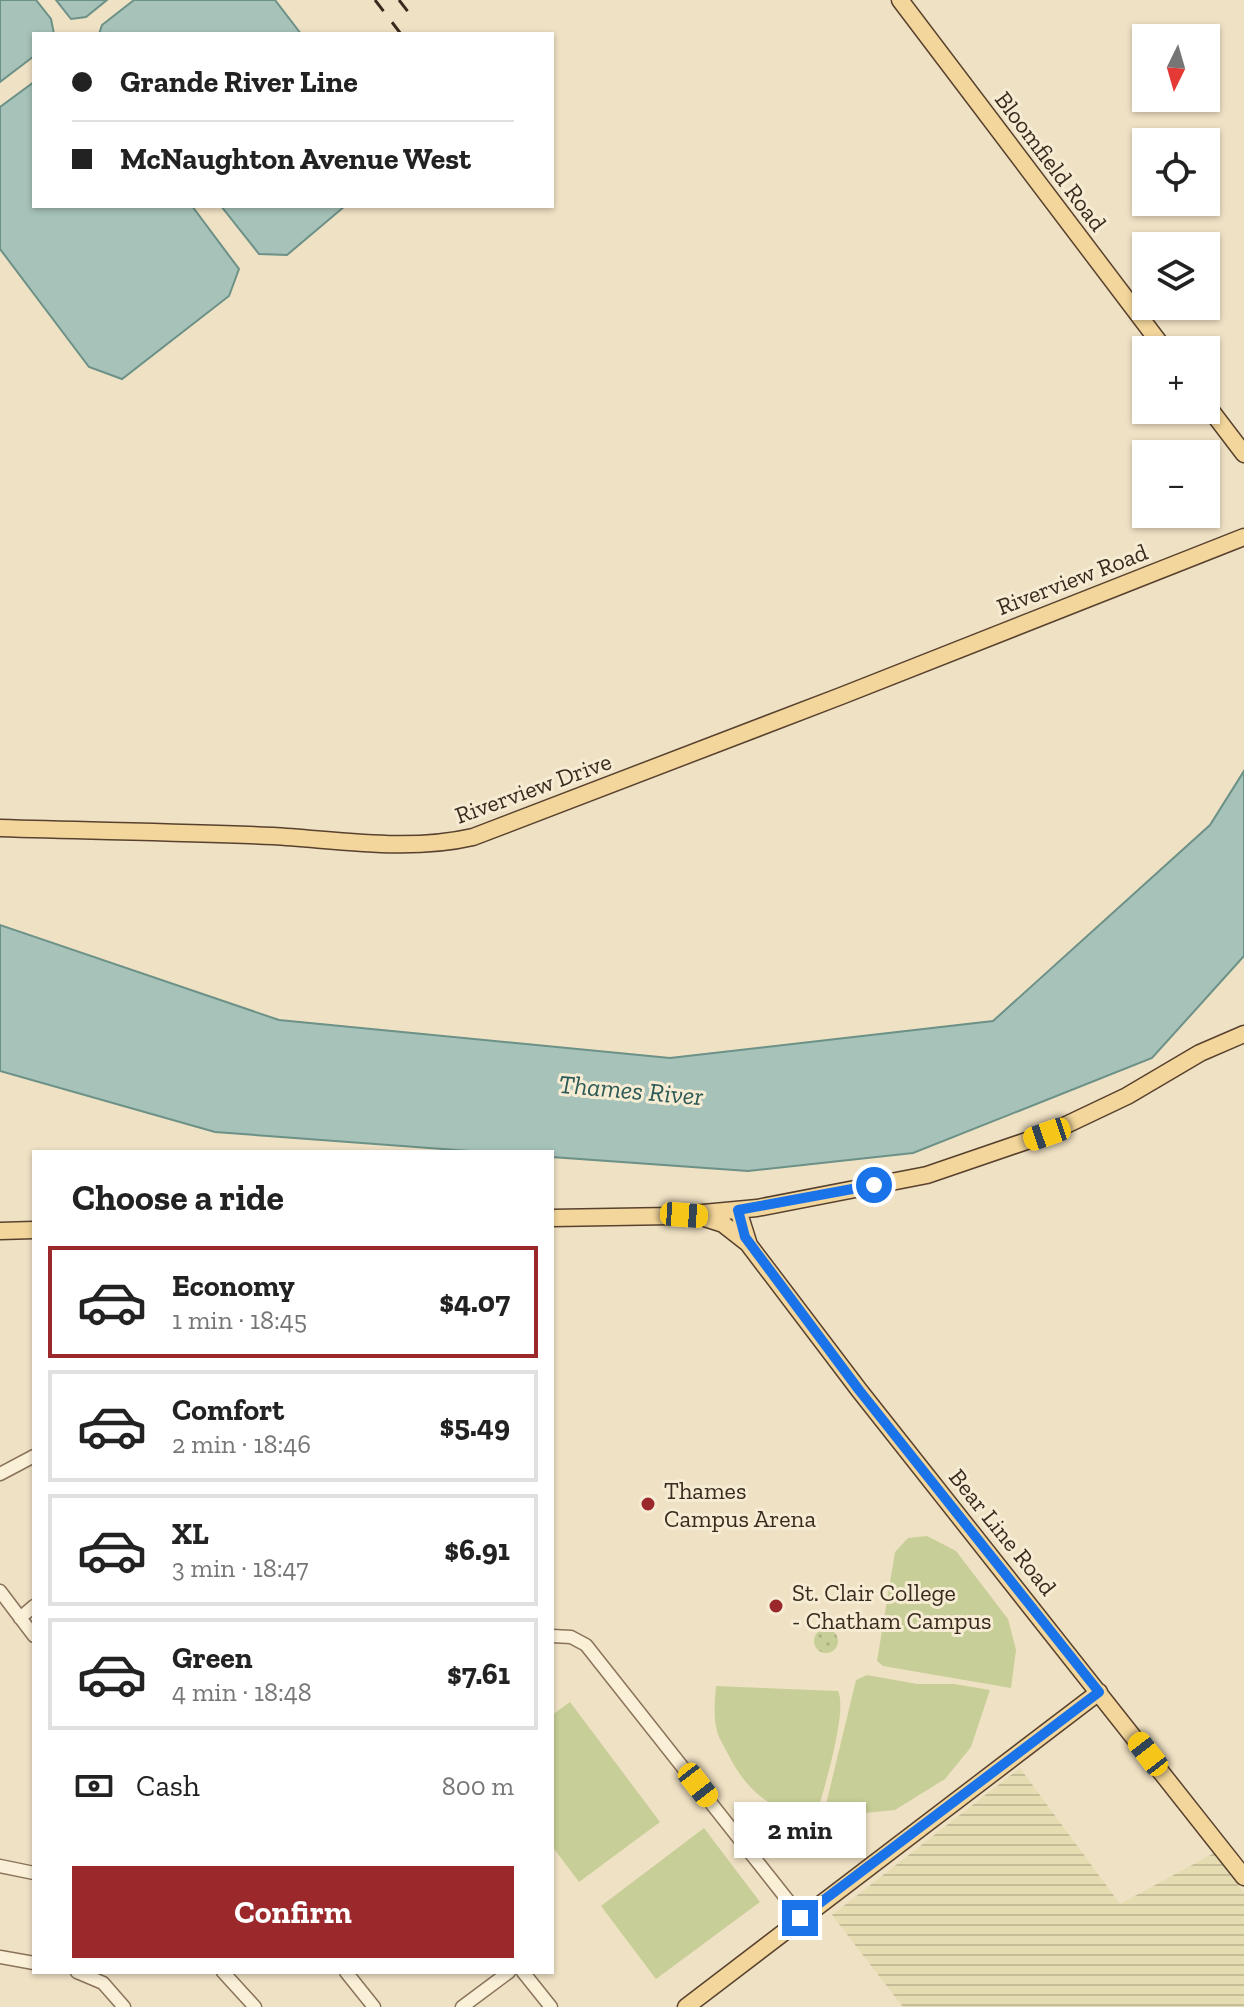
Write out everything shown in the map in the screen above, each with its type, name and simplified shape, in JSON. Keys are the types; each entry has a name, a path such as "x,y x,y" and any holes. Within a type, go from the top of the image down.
{"main road":[{"name":"Bloomfield Road","path":"900,0 1154,336"},
{"path":"1220,422 1244,454"},
{"name":"Riverview Road","path":"917,665 1244,537"},
{"name":"Riverview Drive","path":"0,828 268,836 398,844 452,842 509,826 917,665"},
{"path":"554,1218 684,1215 738,1210 927,1175 1047,1134 1127,1096 1200,1053 1244,1034"},
{"name":"Bear Line Road","path":"738,1210 749,1245 859,1390 1244,1877"},
{"path":"684,1215 714,1220 734,1231 749,1245"},
{"path":"0,1231 32,1230"},
{"path":"686,2007 1099,1692"}],"street":[{"path":"0,1474 32,1457"},
{"path":"0,1591 32,1633"},
{"path":"20,1618 32,1608"},
{"path":"554,1636 571,1637 586,1645 800,1918"},
{"path":"0,1866 32,1873"},
{"path":"0,1957 32,1963"},
{"path":"82,1974 103,1983 124,2007"},
{"path":"225,1974 255,2007"},
{"path":"348,1974 374,2007"},
{"path":"462,2007 506,1974"},
{"path":"525,1974 551,2007"}],"shaded area":[{"path":"1020,1768 1120,1904 1214,1853 1244,1893 1244,2007 903,2007 832,1915"}],"green space":[{"path":"927,1536 956,1551 1008,1619 1016,1650 1011,1688 883,1666 877,1661 895,1552 908,1538"},
{"path":"826,1629 835,1632 838,1641 835,1650 826,1653 817,1650 814,1641 817,1632"},
{"path":"867,1675 917,1684 954,1684 990,1690 971,1747 945,1779 895,1810 823,1817 856,1680"},
{"path":"716,1686 838,1691 840,1716 816,1817 774,1805 753,1790 744,1779 717,1731"},
{"path":"570,1702 660,1822 579,1882 554,1849 554,1714"},
{"path":"704,1828 760,1902 656,1979 601,1906"}],"water":[{"path":"0,0 36,0 51,19 54,32 32,32 32,58 0,82"},
{"path":"56,0 107,0 86,17 71,19"},
{"path":"134,0 275,0 299,32 100,32 102,25"},
{"path":"32,83 32,208 193,208 239,269 229,296 122,379 89,367 0,249 0,107"},
{"path":"223,208 343,208 287,255 259,254"},
{"name":"Thames River","path":"1244,771 1244,956 1152,1058 913,1153 748,1171 554,1157 554,1150 456,1150 215,1132 0,1071 0,925 279,1020 670,1058 993,1021 1210,825"}],"railway":[{"path":"375,0 399,32"},
{"path":"399,0 416,22"}],"place":[{"name":"Thames Campus Arena","path":"648,1504"},
{"name":"St. Clair College - Chatham Campus","path":"776,1606"}],"route":[{"path":"800,1918 1099,1692 859,1390 745,1237 738,1210 874,1185"}]}
